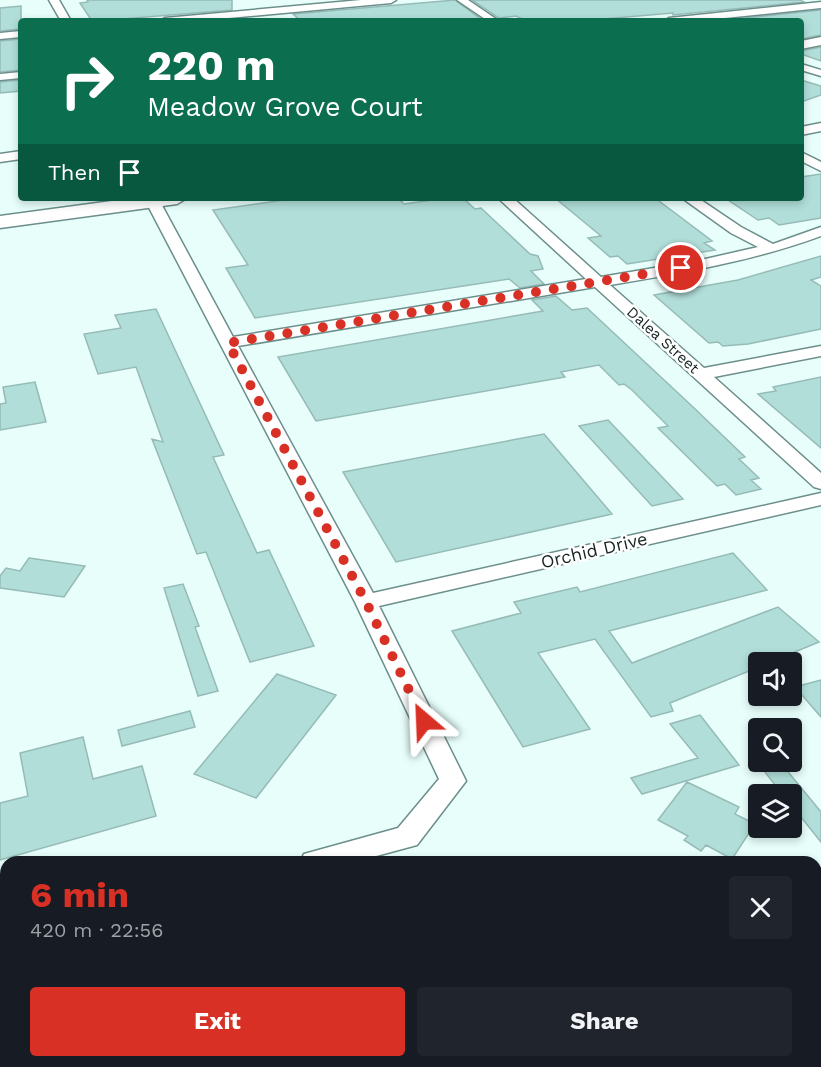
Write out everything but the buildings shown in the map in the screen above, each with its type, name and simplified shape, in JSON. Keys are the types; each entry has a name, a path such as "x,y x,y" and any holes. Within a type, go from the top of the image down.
{"street":[{"path":"54,0 64,18"},
{"path":"236,0 249,13"},
{"path":"196,18 391,0"},
{"path":"462,0 489,18"},
{"path":"703,18 821,5"},
{"path":"0,36 18,34"},
{"path":"804,44 821,41"},
{"path":"804,68 821,74"},
{"path":"0,77 18,75"},
{"path":"804,130 821,127"},
{"path":"0,158 18,155"},
{"path":"804,158 821,167"},
{"path":"0,222 152,201 366,602 453,781 407,837 336,856"},
{"name":"Dalea Street","path":"508,201 821,483"},
{"path":"693,201 736,230 772,249"},
{"path":"228,343 701,265 772,249 821,231"},
{"path":"701,374 821,351"},
{"name":"Orchid Drive","path":"366,602 821,499"}],"route":[{"path":"424,721 366,602 228,343 681,268"}]}
